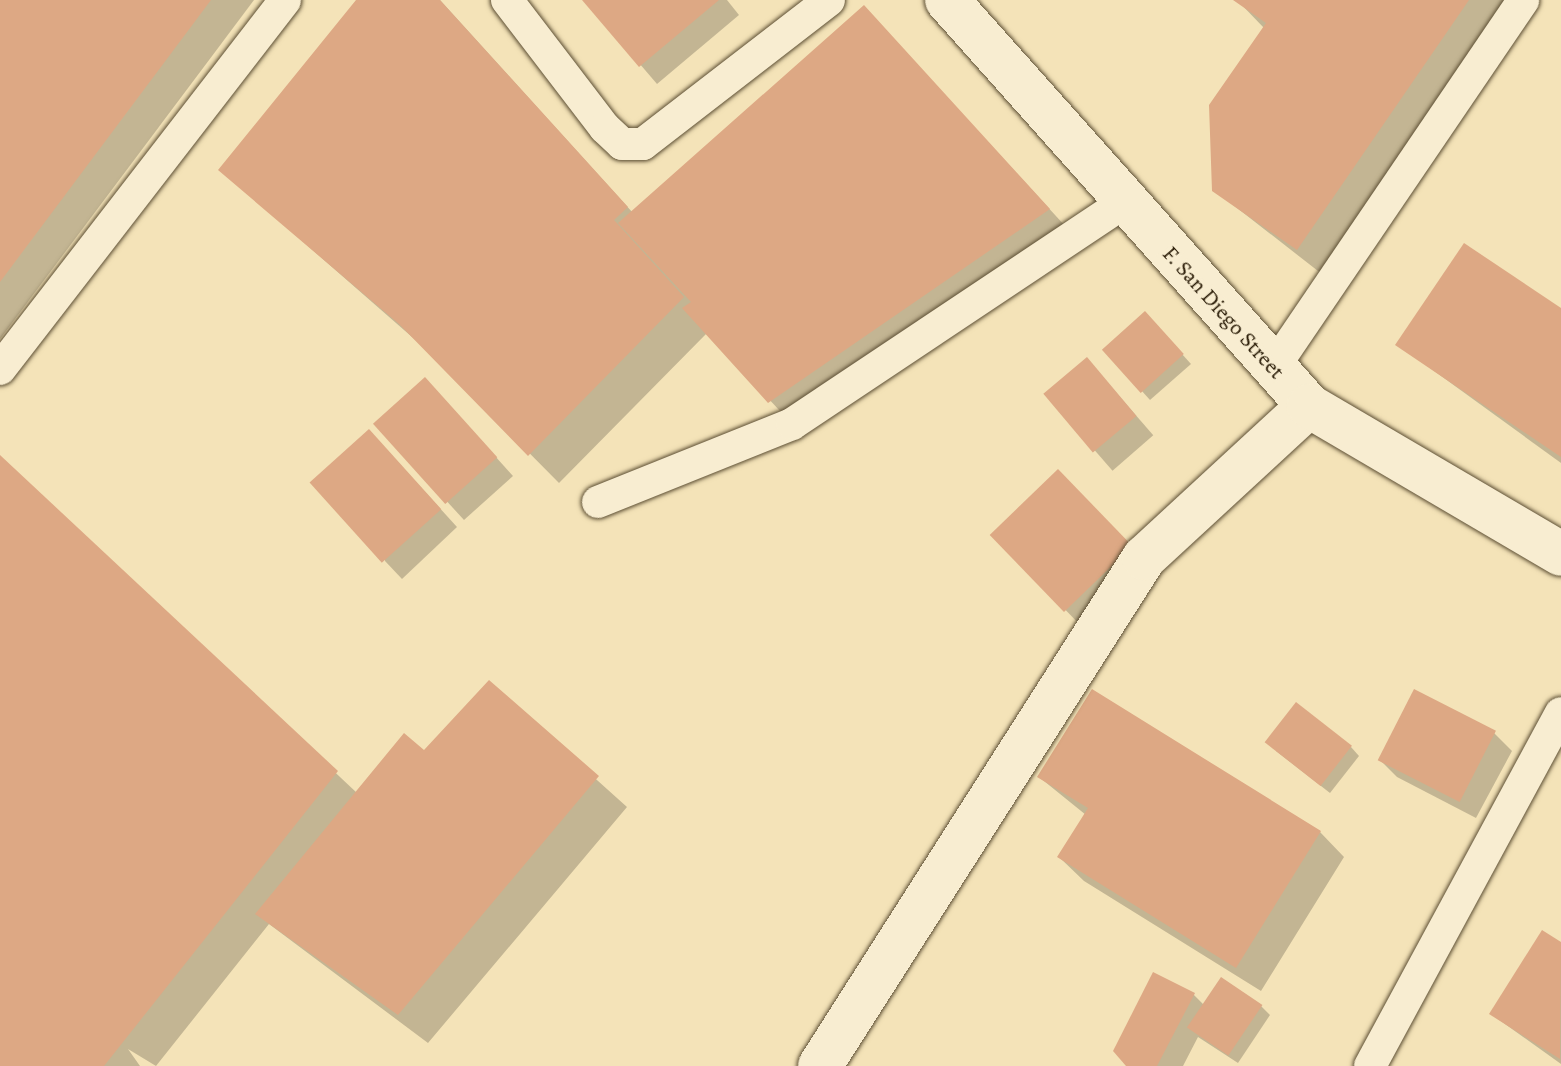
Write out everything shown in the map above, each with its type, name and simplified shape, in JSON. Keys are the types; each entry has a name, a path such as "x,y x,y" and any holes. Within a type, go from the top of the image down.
{"street":[{"name":"F. San Diego Street","path":"947,0 1272,370 1309,406 1561,554"},
{"path":"820,1066 1144,558 1309,406"}],"lane":[{"path":"0,369 285,0"},
{"path":"507,0 605,128 622,144 643,144 829,0"},
{"path":"1272,370 1523,0"},
{"path":"598,502 792,424 1125,202"},
{"path":"1370,1066 1561,713"}],"building":[{"path":"0,0 211,0 0,282"},
{"path":"356,0 440,0 628,207 614,220 684,297 528,456 399,324 218,170"},
{"path":"582,0 719,0 639,67"},
{"path":"1233,0 1469,0 1297,250 1212,191 1209,105 1266,23"},
{"path":"864,5 1050,209 768,403 682,308 691,302 618,223"},
{"path":"1464,243 1561,308 1561,457 1395,345"},
{"path":"1145,311 1184,354 1141,393 1102,350"},
{"path":"1087,357 1136,416 1093,453 1043,394"},
{"path":"425,377 497,457 445,504 373,424"},
{"path":"369,429 441,509 382,563 310,483"},
{"path":"0,455 338,771 104,1066 0,1066"},
{"path":"1058,469 1132,546 1064,612 990,535"},
{"path":"489,680 599,776 398,1015 255,914 404,733 424,750"},
{"path":"1092,689 1321,831 1236,968 1057,857 1088,808 1037,777"},
{"path":"1414,689 1496,731 1460,802 1378,760"},
{"path":"1296,702 1352,746 1321,786 1265,742"},
{"path":"1542,930 1561,942 1560,1059 1489,1014"},
{"path":"1153,972 1195,993 1157,1066 1126,1066 1113,1051"},
{"path":"1221,977 1262,1005 1228,1056 1187,1028"}]}
